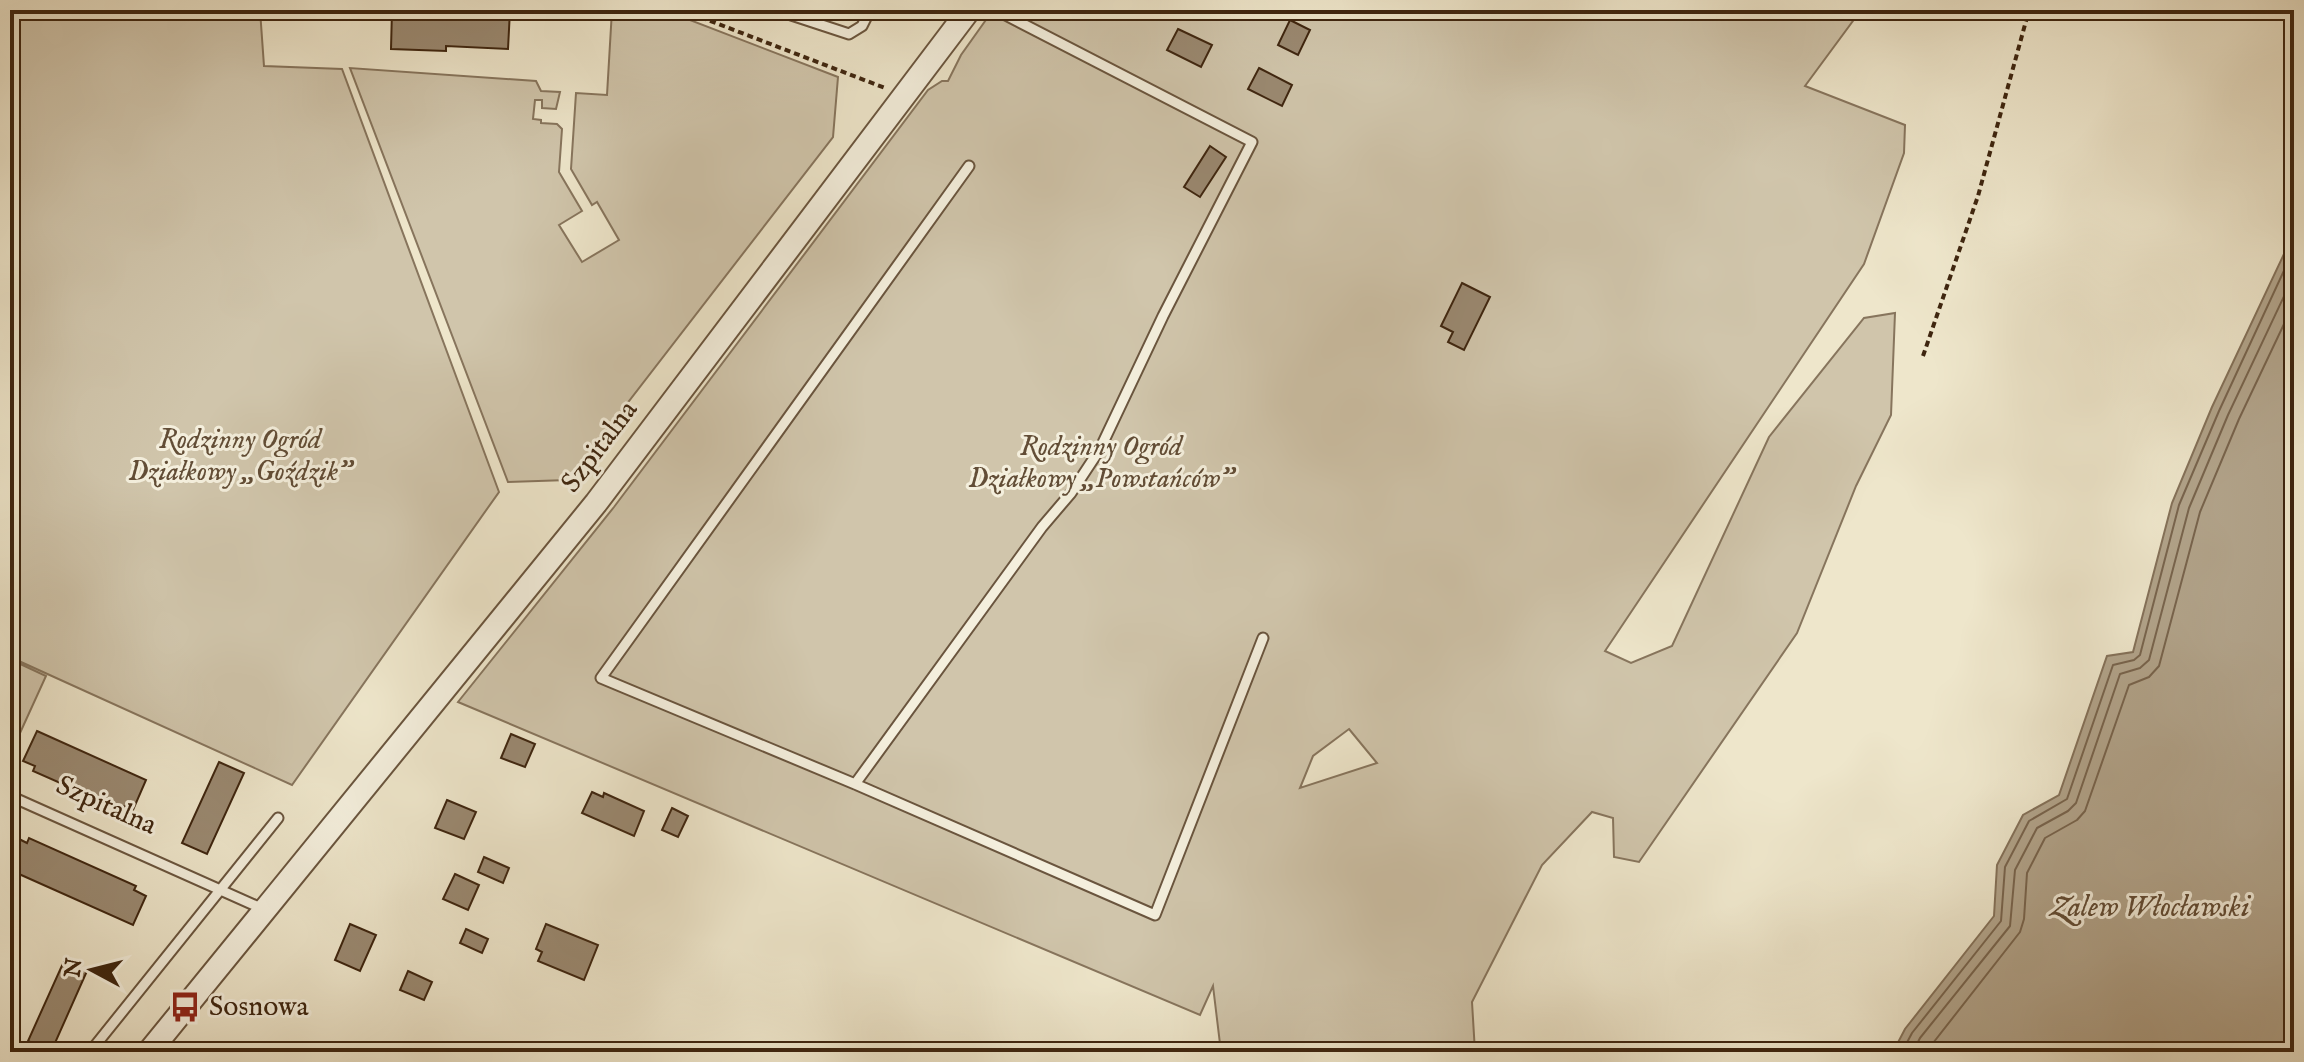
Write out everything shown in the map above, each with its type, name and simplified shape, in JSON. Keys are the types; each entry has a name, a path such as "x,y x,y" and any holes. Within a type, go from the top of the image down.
{"street":[{"name":"Szpitalna","path":"149,1052 596,503 969,10"}],"lane":[{"path":"776,10 849,34 862,26 870,10"},
{"path":"855,784 1042,527 1071,493 1100,449 1163,316 1252,142 996,10"},
{"path":"969,166 601,678 855,784 1155,915 1263,638"},
{"name":"Szpitalna","path":"10,796 264,910"},
{"path":"94,1047 278,818"}],"path":[{"path":"682,10 891,90"},
{"path":"1923,356 1978,196 2029,10"}],"green space":[{"name":"Rodzinny Ogród Działkowy „Goździk”","path":"10,10 260,10 264,66 342,69 499,492 292,785 10,657"},
{"path":"612,10 664,10 838,77 833,137 568,480 508,482 350,68 536,81 541,91 560,92 556,109 542,108 542,100 535,100 533,119 557,124 562,129 559,172 582,211 559,225 582,262 619,240 597,202 592,205 571,169 576,93 607,95"},
{"name":"Rodzinny Ogród Działkowy „Powstańców”","path":"993,10 1861,10 1805,86 1905,125 1904,153 1864,264 1605,651 1631,663 1672,646 1769,437 1864,318 1895,313 1891,415 1856,486 1797,633 1639,862 1614,857 1613,818 1592,812 1542,865 1472,1002 1475,1052 1221,1052 1213,986 1200,1015 458,702 614,507 928,90 942,81 948,81 961,55","holes":["1349,729 1377,763 1300,788 1313,756"]},
{"path":"16,662 46,676 15,744 10,741 10,674"}],"water":[{"name":"Zalew Włocławski","path":"2294,224 2294,1052 1893,1052 1905,1029 1994,916 1997,865 2023,815 2059,795 2107,656 2133,652 2172,503 2212,407 2284,254"}],"building":[{"path":"392,10 510,10 508,49 446,46 446,51 391,49"},
{"path":"1290,20 1310,30 1298,55 1278,45"},
{"path":"1178,29 1212,45 1201,67 1167,50"},
{"path":"1259,68 1292,85 1282,106 1248,89"},
{"path":"1210,146 1226,157 1200,197 1184,187"},
{"path":"1462,283 1490,297 1464,350 1448,342 1453,332 1441,326"},
{"path":"37,731 146,780 133,810 121,805 119,809 33,771 35,766 23,761"},
{"path":"511,734 535,744 525,767 501,758"},
{"path":"219,762 244,773 207,854 182,843"},
{"path":"592,792 603,797 604,793 644,811 634,836 582,813"},
{"path":"447,800 476,812 464,839 435,828"},
{"path":"672,808 688,816 678,837 662,830"},
{"path":"15,837 27,843 29,838 136,886 134,890 146,896 133,925 10,870 10,848"},
{"path":"484,857 509,868 503,883 478,872"},
{"path":"455,874 479,885 468,910 443,899"},
{"path":"350,924 376,935 360,971 335,960"},
{"path":"546,924 598,945 584,980 538,961 542,952 536,949"},
{"path":"466,929 488,939 482,953 460,943"},
{"path":"64,961 87,971 51,1052 28,1041"},
{"path":"408,971 432,982 424,1000 400,990"}],"place":[{"name":"Sosnowa","path":"185,1007"}]}
